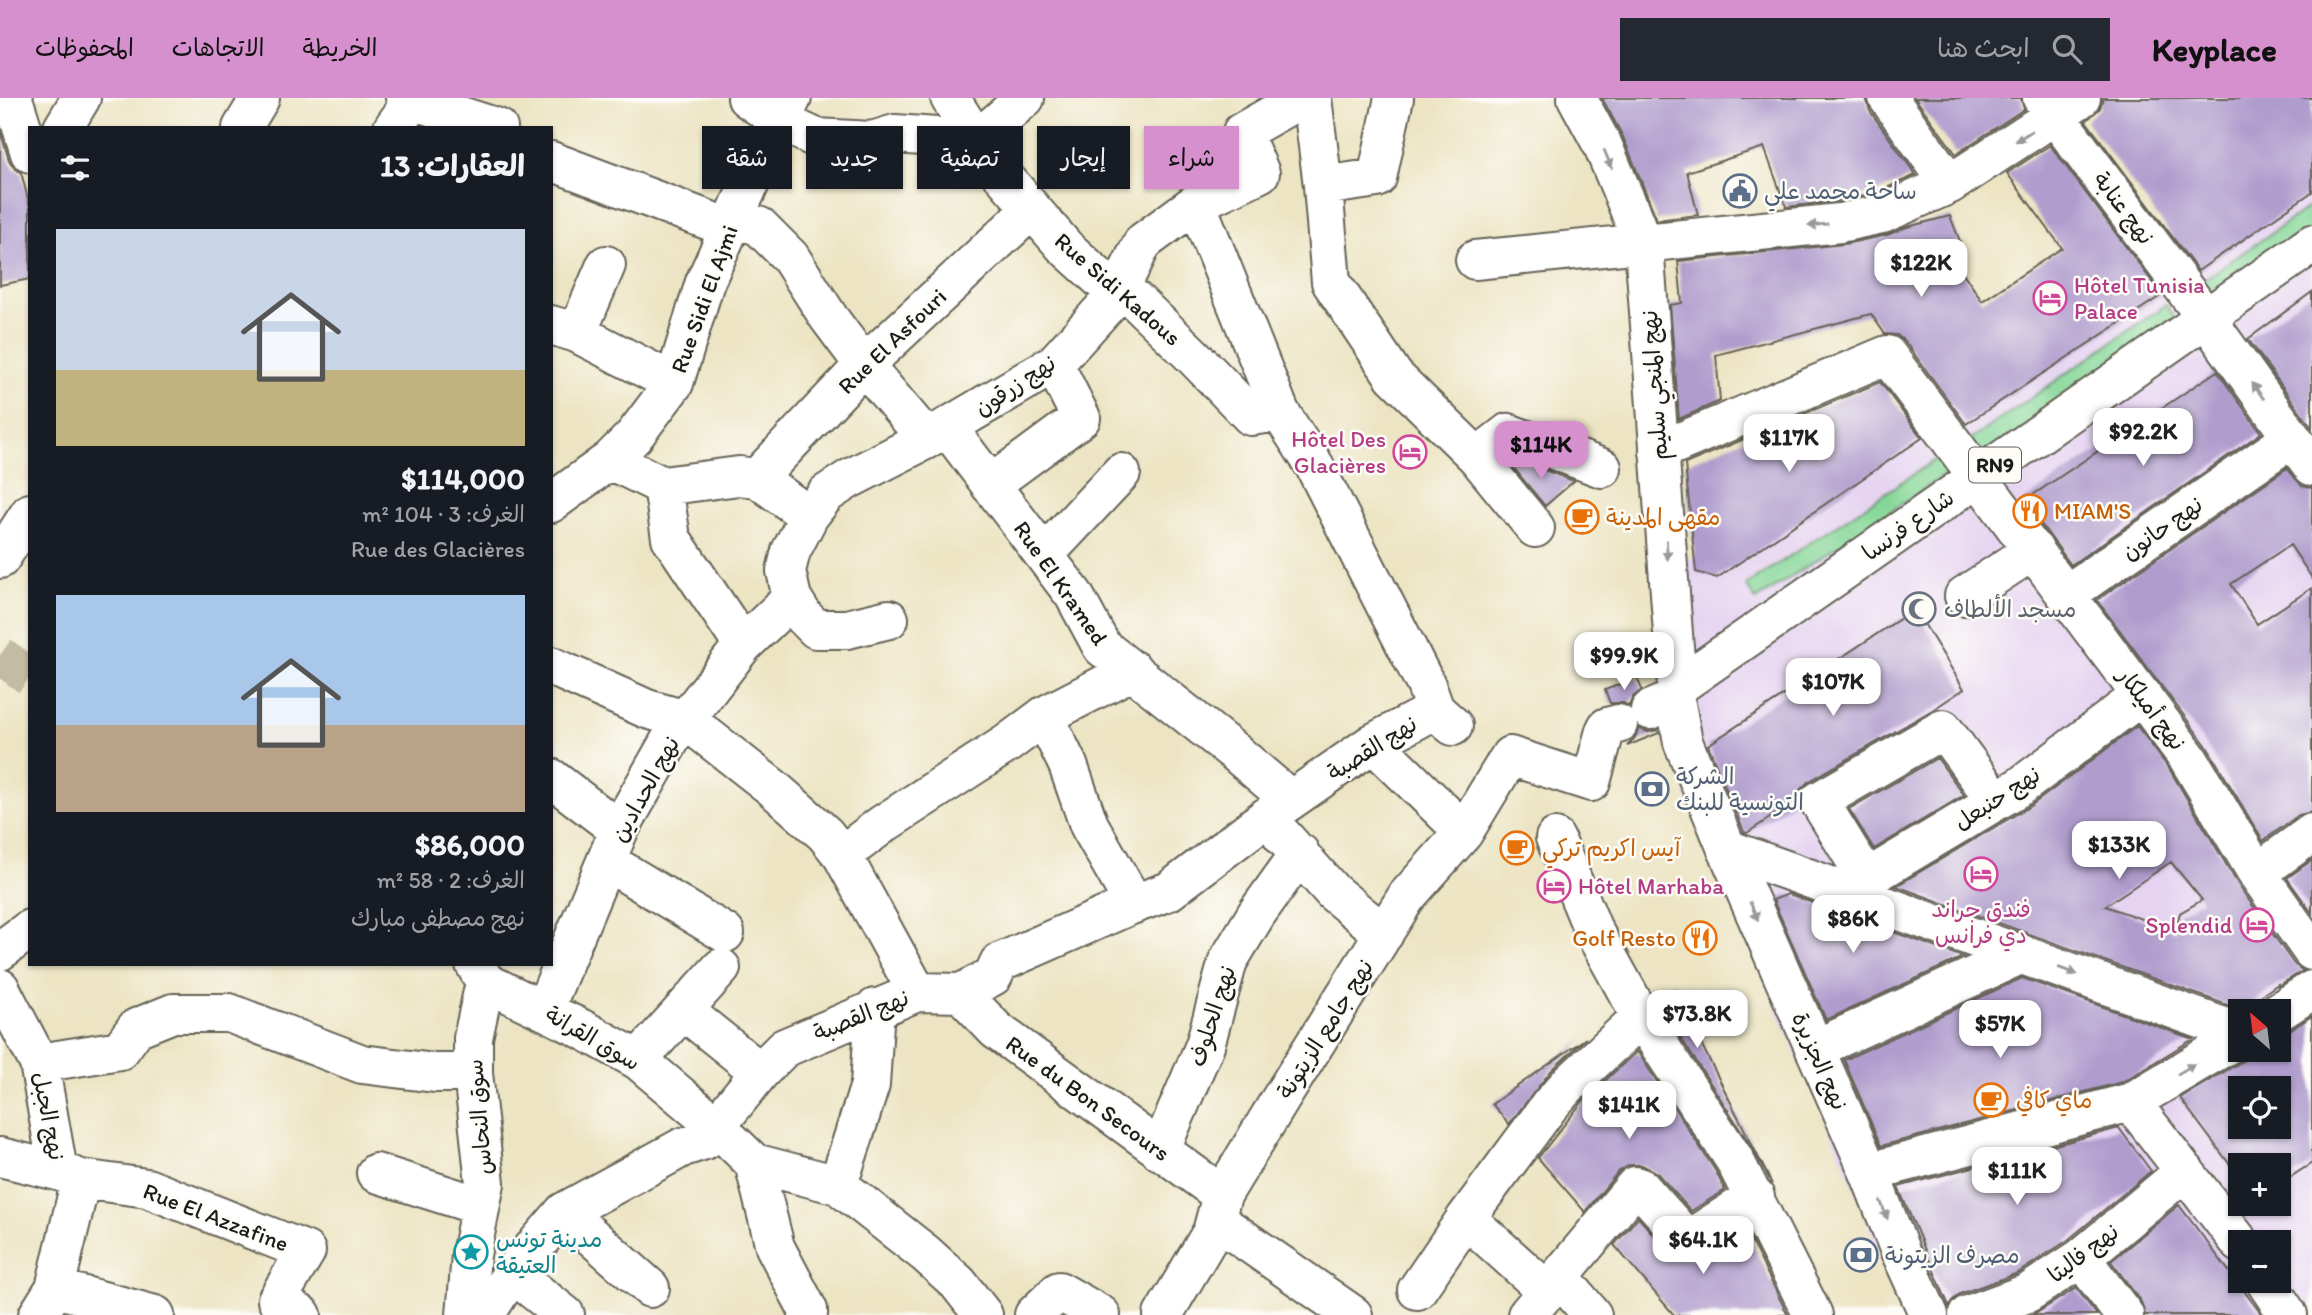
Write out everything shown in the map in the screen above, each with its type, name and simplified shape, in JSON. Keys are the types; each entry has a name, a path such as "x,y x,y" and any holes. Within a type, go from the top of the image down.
{"street":[{"path":"4,98 15,105 28,147"},
{"path":"64,126 81,98"},
{"path":"243,126 260,98"},
{"path":"747,98 786,110 816,138 872,141 895,134 917,136"},
{"name":"Rue Sidi Kadous","path":"950,98 968,126"},
{"path":"993,126 1025,98"},
{"name":"نهج زرقون","path":"889,619 847,629 816,629 804,617 792,598 786,571 791,551 809,516 826,494 1054,364 1117,294 1143,242 1195,203 1260,173 1242,132 1302,98"},
{"path":"1312,98 1331,282 1394,376 1477,457 1535,528"},
{"path":"1323,186 1377,178 1394,98"},
{"name":"نهج المنجي سليم","path":"1577,98 1603,146 1644,245 1659,451 1655,705"},
{"path":"1888,98 1950,184"},
{"path":"1475,260 1644,245 1882,215 1950,184 2060,104"},
{"name":"نهج عنابة","path":"2060,104 2206,318 2302,452"},
{"path":"403,109 488,126"},
{"name":"Rue Sidi El Ajmi","path":"553,502 610,460 634,436 674,383 705,282 786,110"},
{"name":"Rue El Kramed","path":"553,162 732,222 760,227 790,257 829,318 864,365 990,485 1074,595 1102,647 1133,670 1278,809 1300,853 1333,892 1384,934"},
{"name":"Rue Sidi Kadous","path":"1014,189 1065,247 1117,294 1135,299 1251,416 1280,412"},
{"path":"1195,203 1280,412"},
{"name":"Rue El Asfouri","path":"757,478 864,365 1032,209"},
{"name":"شارع فرنسا","path":"1655,705 2312,244"},
{"path":"606,265 564,329 674,383"},
{"name":"نهج أميلكار","path":"1659,451 1887,355 2188,758 2257,873 2312,951"},
{"path":"990,485 1081,418 1054,364"},
{"name":"نهج القصبة","path":"485,1315 512,1273 564,1212 682,1147 705,1140 760,1072 784,1048 917,992 961,993 993,976 999,963 1169,891 1278,809 1373,743 1445,719 1314,465 1280,412"},
{"path":"1477,457 1508,433 1602,468"},
{"name":"نهج حانون","path":"2067,594 2302,452"},
{"path":"610,460 663,486 739,476 757,478 809,516"},
{"path":"1044,555 1121,473"},
{"path":"663,486 671,538 743,645"},
{"path":"0,559 17,519"},
{"path":"1964,596 2034,551"},
{"name":"نهج الحدادين","path":"544,1010 612,845 672,737 743,645 792,598"},
{"path":"842,855 883,824 1008,743 1044,716 1133,670"},
{"path":"557,680 686,720 774,788 825,834 842,855 917,992"},
{"name":"نهج حنبعل","path":"1856,885 2021,786 2141,695"},
{"name":"نهج جامع الزيتونة","path":"1169,1312 1212,1232 1219,1208 1384,934 1407,897 1464,832 1510,756 1591,782 1607,727 1655,705"},
{"name":"نهج الجزيرة","path":"1655,705 1683,742 1869,1172 1925,1314"},
{"path":"1044,716 1068,765 1089,825 1134,904"},
{"path":"1856,885 1819,801 1944,729 1996,801"},
{"path":"1373,743 1464,832"},
{"path":"553,780 612,845 723,950 683,1010 638,1060"},
{"path":"2257,873 2312,833"},
{"path":"1555,838 1593,930 1641,1017 1734,1159 1813,1315"},
{"path":"1727,849 1856,885 2022,954 2228,1031"},
{"name":"نهج الحلوف","path":"1160,1151 1205,1045 1228,961 1257,913 1300,853"},
{"path":"0,951 28,930"},
{"path":"1815,1049 2022,954"},
{"name":"سوق القرانة","path":"480,973 638,1060 716,1126 754,1163"},
{"name":"سوق النحاس","path":"466,1315 471,1255 485,1182 473,1073 473,1038 480,973"},
{"name":"نهج الجبل","path":"0,988 39,1063 70,1175 46,1301"},
{"path":"2291,1004 2312,990"},
{"name":"Rue du Bon Secours","path":"961,993 996,1030 1160,1151 1219,1208 1353,1315"},
{"path":"838,1185 870,1085 874,1008"},
{"path":"683,1010 760,1072"},
{"path":"39,1063 120,1050 136,1028 173,1013 229,1013 362,1063 435,1073 473,1073"},
{"path":"1417,1290 1549,1105 1641,1017"},
{"path":"1869,1172 2131,1102 2228,1042"},
{"path":"2131,1102 2230,1230"},
{"path":"0,1157 70,1175"},
{"path":"804,1313 775,1247 754,1163 838,1185 926,1254 958,1283 984,1315"},
{"name":"نهج فاليتا","path":"1968,1315 2028,1293 2081,1258 2185,1171"},
{"path":"376,1173 480,1206"},
{"name":"Rue El Azzafine","path":"70,1175 147,1188 306,1251 280,1310"},
{"path":"1545,1294 1635,1186 1641,1188 1682,1234 1688,1237 1755,1196"},
{"path":"564,1212 650,1288"},
{"path":"1466,1218 1545,1294 1592,1315"},
{"path":"2081,1258 2124,1315"},
{"path":"512,1273 565,1315"},
{"path":"1034,1315 1059,1291 1101,1315"},
{"path":"2273,1293 2287,1315"},
{"path":"46,1301 155,1315"}],"shaded area":[{"path":"2312,141 2312,1315 1904,1315 1842,1159 1704,844 1665,737 1659,579"}],"green space":[{"path":"2312,205 2312,234 2210,305 2196,285"},
{"path":"2166,305 2180,325 1979,464 1964,444"},
{"path":"1938,458 1948,473 1756,600 1746,585"}],"building":[{"path":"1602,98 1866,98 1870,111 1916,175 1875,193 1786,207 1764,147 1687,172 1698,215 1657,220 1623,137"},
{"path":"1915,98 2021,98 2024,109 1956,154"},
{"path":"2103,98 2312,98 2312,192 2198,271 2086,121 2100,108"},
{"path":"0,130 9,160 15,169 21,172 28,199 28,279 0,285"},
{"path":"2050,145 2162,295 1966,424 1905,342 1897,335 1885,334 1871,314 1716,355 1720,401 1679,419 1670,305 1682,303 1678,261 1844,244 1887,235 1950,216 1960,241 1947,249 1982,301 2062,248 2007,173"},
{"path":"2312,292 2312,428 2248,339"},
{"path":"2217,371 2261,433 2071,565 2024,501"},
{"path":"1880,382 1922,438 1717,578 1696,572 1685,464"},
{"path":"1512,458 1574,481 1545,506 1508,461"},
{"path":"2287,468 2302,486 2312,488 2312,578 2290,545 2231,584 2257,624 2312,588 2312,812 2299,815 2263,841 2206,745 2097,600"},
{"path":"1915,609 1964,689 1808,782 1800,790 1797,800 1747,833 1744,832 1708,745"},
{"path":"1637,677 1642,690 1633,697 1629,706 1610,703 1605,690"},
{"path":"2137,726 2170,770 2239,886 2294,964 2303,971 2257,999 2228,999 2228,1005 1896,886 2032,805","holes":["2171,862 2202,900 2180,913 2175,931 2105,906"]},
{"path":"1639,729 1648,732 1658,730 1659,733 1627,746 1634,739"},
{"path":"1937,758 1964,795 1874,849 1849,809"},
{"path":"2312,860 2312,913 2287,878"},
{"path":"1788,894 1963,957 1826,1020 1773,900"},
{"path":"2022,978 2193,1039 2122,1082 1881,1146 1844,1060"},
{"path":"1674,990 1772,1184 1752,1147 1656,1000"},
{"path":"2312,1016 2312,1163 2291,1177 2291,1153 2228,1153 2228,1162 2180,1098 2241,1062 2291,1062 2291,1029"},
{"path":"1586,1038 1551,1071 1509,1124 1492,1104"},
{"path":"1637,1051 1715,1170 1725,1190 1691,1211 1657,1173 1642,1165 1630,1165 1618,1172 1585,1212 1538,1158 1583,1101"},
{"path":"2119,1128 2151,1171 2068,1240 2018,1273 1960,1294 1949,1306 1898,1187"},
{"path":"2179,1205 2228,1270 2228,1293 2245,1293 2262,1315 2145,1315 2141,1302 2111,1261"},
{"path":"1638,1217 1666,1249 1679,1257 1701,1256 1745,1229 1788,1315 1674,1315 1614,1245"},
{"path":"2076,1288 2097,1315 2032,1315 2040,1311"}],"tunnel":[{"path":"0,655 28,676"}],"place":[{"name":"ساحة محمد علي","path":"1740,191"},
{"name":"Hôtel Tunisia Palace","path":"2050,298"},
{"name":"Hôtel Des Glacières","path":"1410,452"},
{"name":"MIAM'S","path":"2030,511"},
{"name":"مقهى المدينة","path":"1582,517"},
{"name":"مسجد الألطاف","path":"1919,609"},
{"name":"الشركة التونسية للبنك","path":"1652,789"},
{"name":"آيس اكريم تركي","path":"1517,848"},
{"name":"فندق جراند دي فرانس","path":"1981,874"},
{"name":"Hôtel Marhaba","path":"1554,886"},
{"name":"Splendid","path":"2257,925"},
{"name":"Golf Resto","path":"1700,938"},
{"name":"ماي كافي","path":"1991,1100"},
{"name":"مدينة تونس العتيقة","path":"471,1252"},
{"name":"مصرف الزيتونة","path":"1861,1255"}]}
